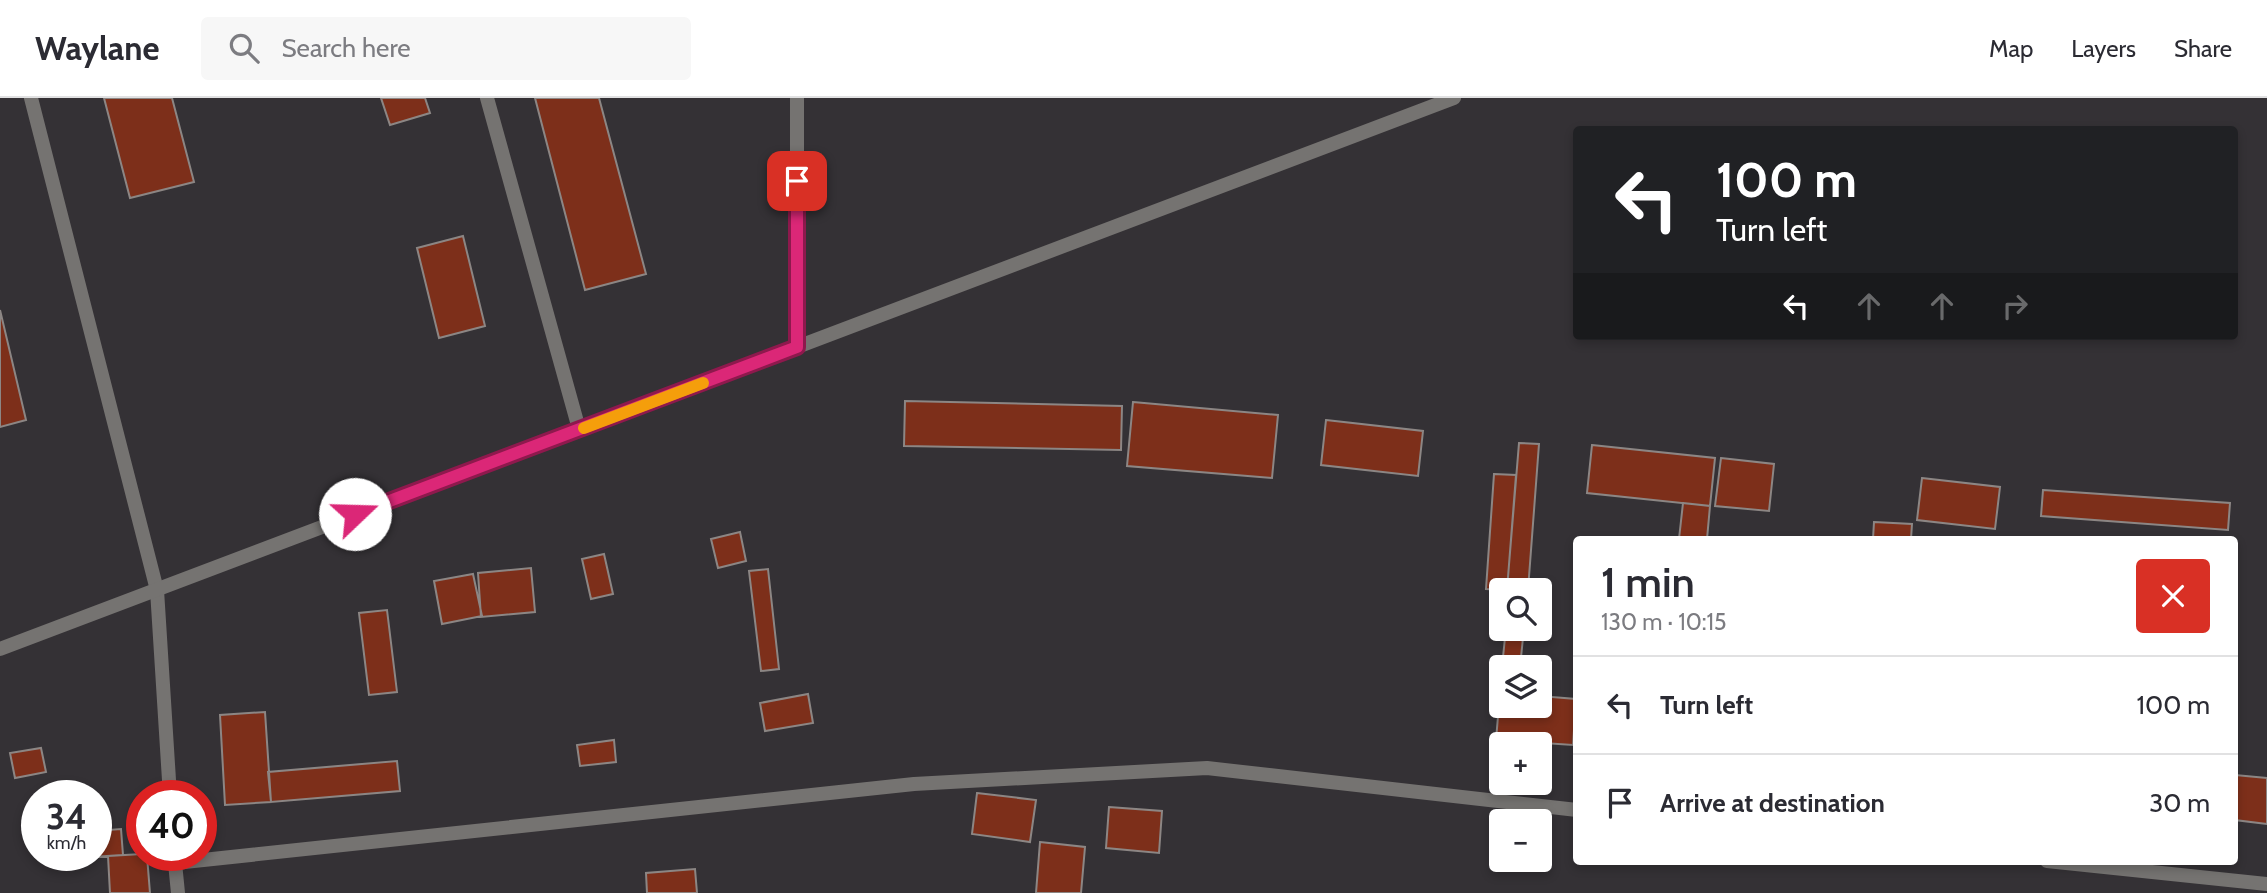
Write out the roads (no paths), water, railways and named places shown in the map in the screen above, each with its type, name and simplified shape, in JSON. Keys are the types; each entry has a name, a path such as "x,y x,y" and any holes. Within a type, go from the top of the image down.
{"street":[{"path":"31,98 156,590 169,780"},
{"path":"487,98 579,429"},
{"path":"797,98 797,347"},
{"path":"0,649 1454,98"},
{"path":"217,855 914,784 1207,768 1573,810"},
{"path":"2085,865 2267,884"},
{"path":"176,871 178,893"}]}
